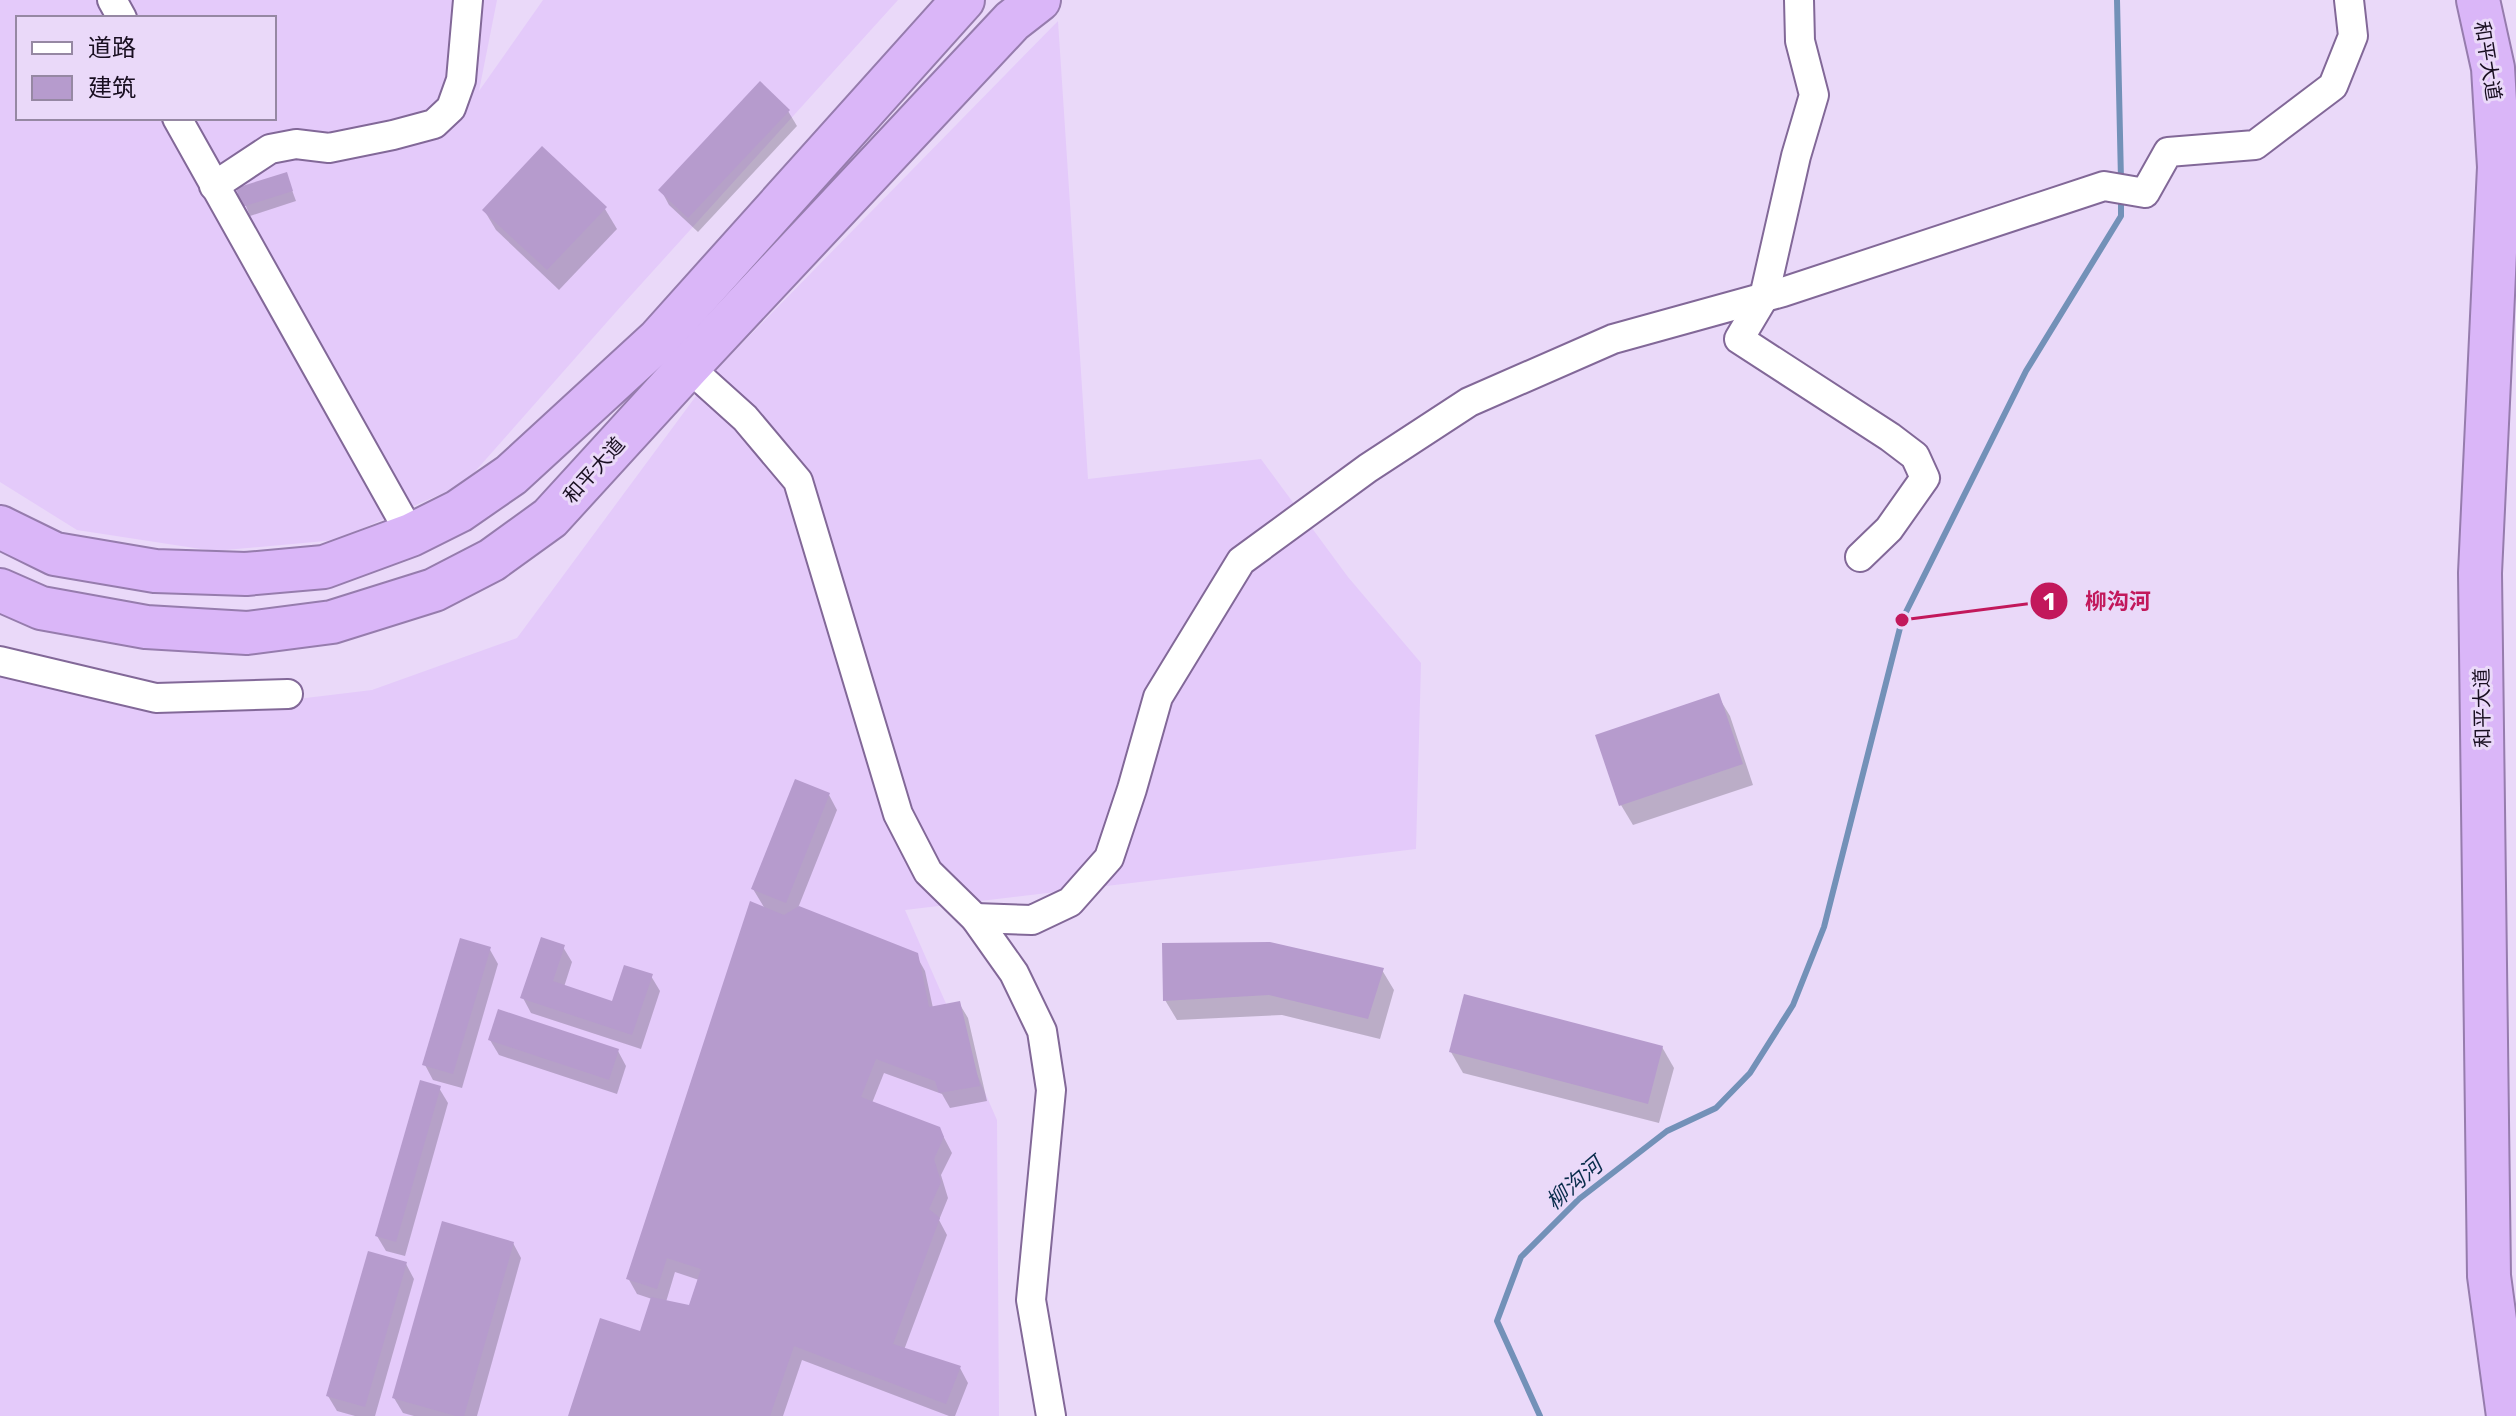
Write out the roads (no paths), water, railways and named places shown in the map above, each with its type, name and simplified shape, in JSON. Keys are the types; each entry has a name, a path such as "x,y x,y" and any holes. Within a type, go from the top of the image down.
{"highway":[{"name":"和平大道","path":"0,590 41,608 146,627 247,633 332,622 434,590 492,560 550,518 673,354 963,0"},
{"name":"和平大道","path":"0,527 55,554 155,571 246,574 324,567 411,535 459,511 673,354 1012,21 1039,0"},
{"name":"和平大道","path":"2478,0 2493,68 2499,167 2480,573 2489,1276 2508,1416"}],"street":[{"path":"214,186 270,149 296,144 329,148 434,124 451,108 461,80 468,0"},
{"path":"1799,0 1800,41 1814,95 1796,156 1764,297 1739,339 1915,456 1925,478 1889,529 1860,557"},
{"path":"975,918 1032,920 1070,902 1109,858 1158,697 1241,561 1368,468 1469,402 1613,339 1764,297 2106,186 2145,193 2168,152 2255,145 2333,86 2353,36 2349,0"},
{"path":"178,120 411,535"},
{"path":"673,354 745,418 798,481 898,814 928,872 975,918 1014,973 1042,1031 1051,1090 1031,1300 1051,1416"},
{"path":"0,661 156,698 288,694"}],"waterway":[{"name":"柳沟河","path":"2117,0 2121,180"},
{"name":"柳沟河","path":"1540,1416 1497,1321 1521,1257 1579,1199 1667,1131 1716,1108 1750,1073 1793,1005 1824,927 1902,620 2026,371 2121,216 2121,196"}],"place":[{"name":"柳沟河","path":"1902,620"}]}
